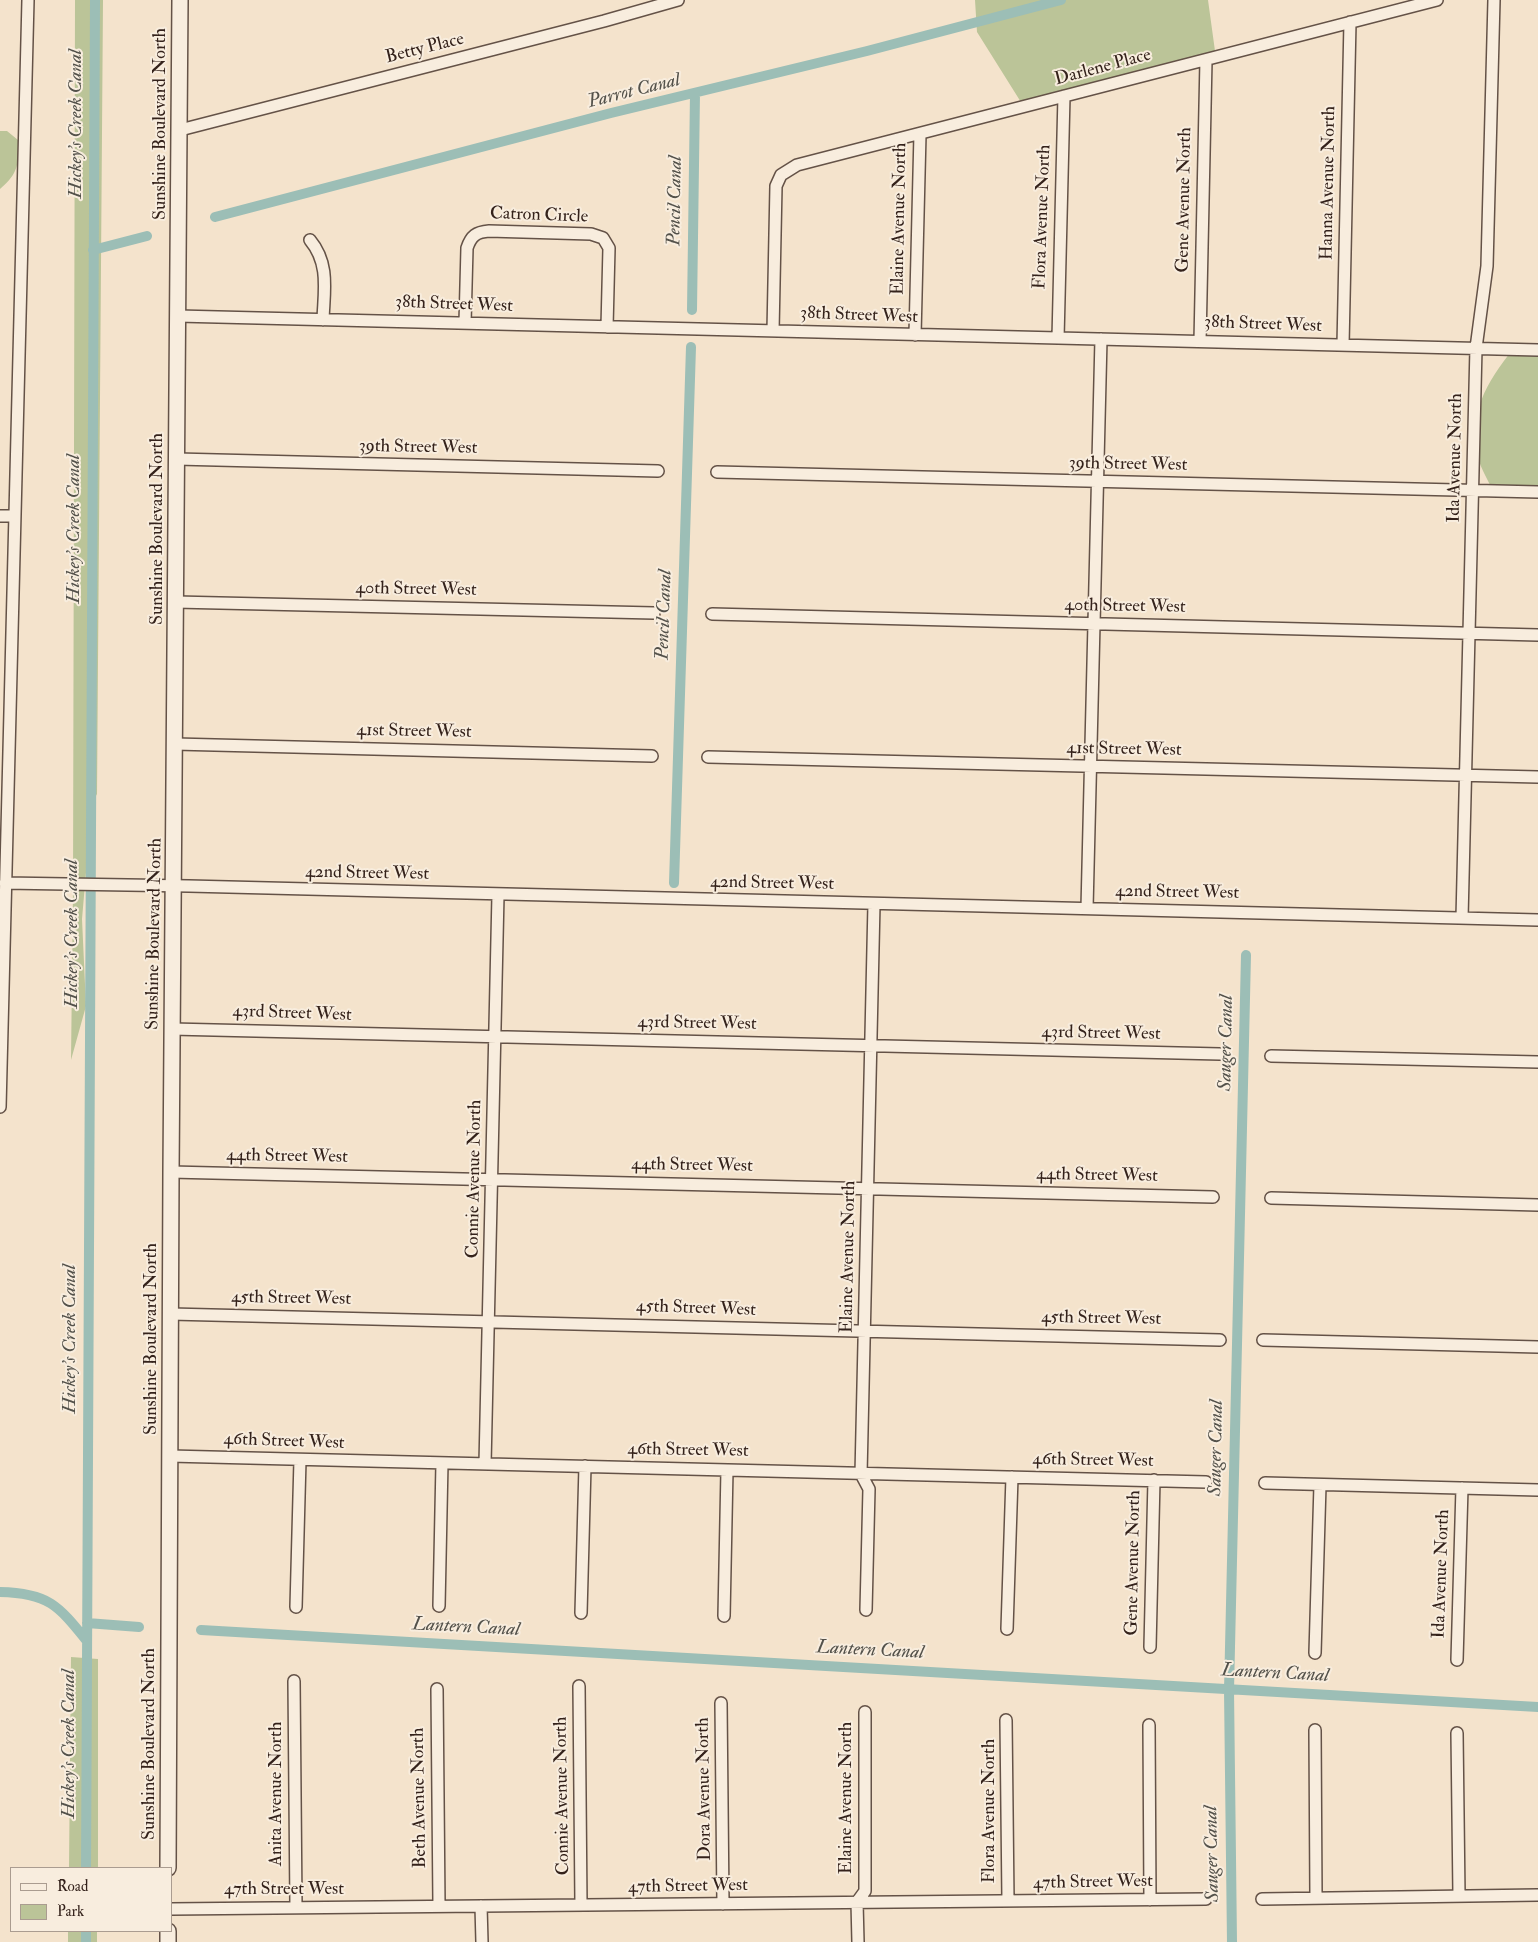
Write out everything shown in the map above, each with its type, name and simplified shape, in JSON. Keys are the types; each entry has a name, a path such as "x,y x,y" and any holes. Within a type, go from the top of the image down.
{"street":[{"path":"0,1107 28,0"},
{"name":"Sunshine Boulevard North","path":"168,1867 170,1314 180,0"},
{"name":"Betty Place","path":"180,130 604,21 678,0"},
{"name":"Darlene Place","path":"773,331 776,186 781,175 796,165 1437,0"},
{"name":"Ida Avenue North","path":"1462,918 1476,348 1487,266 1494,0"},
{"name":"Hanna Avenue North","path":"1343,345 1350,22"},
{"name":"Gene Avenue North","path":"1200,341 1206,60"},
{"name":"Flora Avenue North","path":"1058,338 1064,96"},
{"name":"Elaine Avenue North","path":"915,335 920,134"},
{"name":"Catron Circle","path":"465,323 467,248 470,238 478,231 489,230 591,234 602,238 609,248 607,327"},
{"path":"310,240 318,249 324,271 323,320"},
{"name":"38th Street West","path":"178,316 1538,350"},
{"path":"1087,908 1101,339"},
{"name":"39th Street West","path":"177,459 658,471"},
{"name":"39th Street West","path":"717,472 1538,492"},
{"path":"0,516 15,516"},
{"name":"40th Street West","path":"176,602 654,613"},
{"name":"40th Street West","path":"712,614 1538,635"},
{"name":"41st Street West","path":"175,744 652,756"},
{"name":"41st Street West","path":"708,757 1538,777"},
{"name":"42nd Street West","path":"5,883 1538,920"},
{"name":"Connie Avenue North","path":"485,1464 498,895"},
{"name":"Elaine Avenue North","path":"866,1610 869,1489 861,1474 874,904"},
{"name":"43rd Street West","path":"172,1029 1220,1054"},
{"path":"1271,1056 1538,1062"},
{"name":"44th Street West","path":"171,1172 1213,1197"},
{"path":"1271,1198 1538,1205"},
{"name":"45th Street West","path":"170,1314 1220,1340"},
{"path":"1263,1340 1538,1347"},
{"name":"46th Street West","path":"170,1456 1206,1482"},
{"path":"296,1607 300,1460"},
{"path":"439,1606 442,1463"},
{"path":"581,1613 585,1466"},
{"path":"724,1616 727,1470"},
{"path":"1008,1629 1012,1477"},
{"name":"Gene Avenue North","path":"1150,1647 1154,1480"},
{"path":"1265,1483 1538,1490"},
{"path":"1315,1653 1320,1484"},
{"name":"Ida Avenue North","path":"1457,1660 1462,1488"},
{"name":"Anita Avenue North","path":"294,1681 296,1908"},
{"name":"Connie Avenue North","path":"579,1686 581,1905"},
{"name":"Beth Avenue North","path":"437,1689 439,1906"},
{"name":"Dora Avenue North","path":"721,1703 723,1904"},
{"name":"Elaine Avenue North","path":"858,1942 857,1902 865,1891 865,1712"},
{"name":"Flora Avenue North","path":"1006,1720 1008,1901"},
{"path":"1150,1725 1150,1900"},
{"path":"1315,1730 1316,1898"},
{"path":"1457,1733 1459,1896"},
{"path":"1262,1899 1538,1896"},
{"name":"47th Street West","path":"172,1908 1206,1899"},
{"path":"482,1906 482,1942"}],"green space":[{"path":"75,0 103,0 97,794 92,803 82,919 86,1006 71,1060 73,891"},
{"path":"975,0 1208,0 1215,51 1024,107 977,32"},
{"path":"0,131 7,131 18,140 18,161 11,178 0,189"},
{"path":"1513,349 1538,350 1538,495 1494,493 1478,458 1475,426 1482,399 1495,374"},
{"path":"71,1657 98,1659 98,1867 69,1867"},
{"path":"68,1932 97,1932 97,1942 68,1942"}],"waterway":[{"name":"Hickey's Creek Canal","path":"86,1867 95,0"},
{"name":"Parrot Canal","path":"215,217 611,113 867,51 1061,0"},
{"name":"Pencil Canal","path":"692,310 695,93"},
{"name":"Parrot Canal","path":"93,250 147,236"},
{"name":"Pencil Canal","path":"674,883 691,347"},
{"name":"Sauger Canal","path":"1232,1942 1229,1690 1246,955"},
{"path":"0,1592 30,1595 51,1603 68,1618 87,1641"},
{"name":"Lantern Canal","path":"87,1623 139,1627"},
{"name":"Lantern Canal","path":"201,1630 1538,1707"},
{"name":"Hickey's Creek Canal","path":"86,1932 86,1942"}]}
